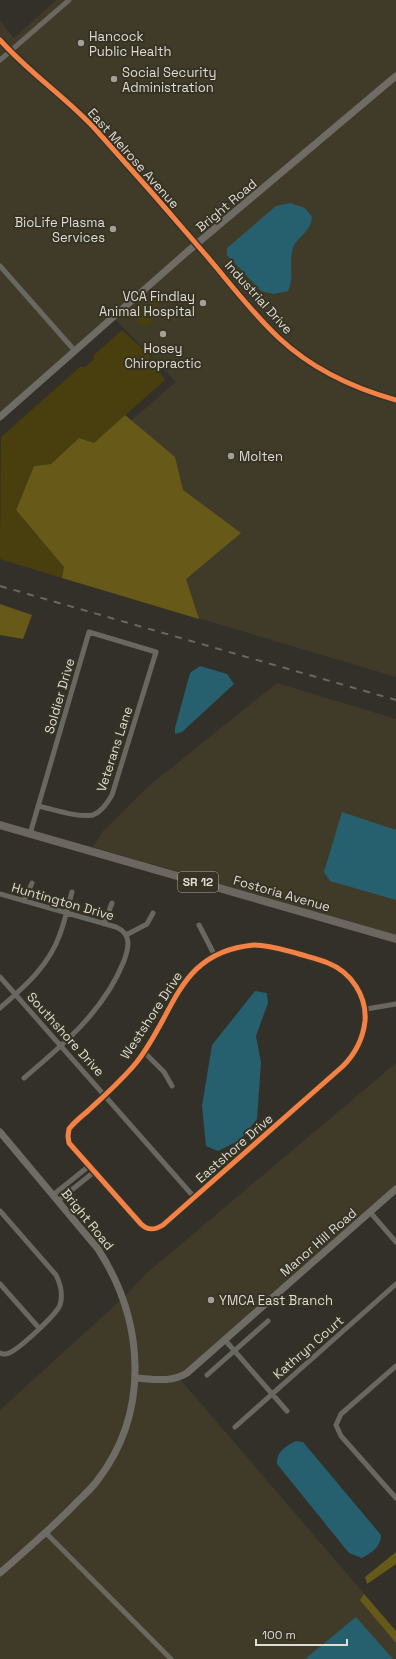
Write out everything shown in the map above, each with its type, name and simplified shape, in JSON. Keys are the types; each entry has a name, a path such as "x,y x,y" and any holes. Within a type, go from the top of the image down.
{"main road":[{"name":"Bright Road","path":"0,417 196,244 396,76"},
{"name":"Industrial Drive","path":"196,244 261,320 290,347 312,364 335,377 364,390 396,400"},
{"name":"Fostoria Avenue","path":"0,825 396,939"},
{"name":"Bright Road","path":"0,1573 46,1532 96,1483 112,1459 127,1421 135,1378 134,1338 128,1311 118,1285 98,1249 1,1134"},
{"name":"Manor Hill Road","path":"135,1378 166,1380 179,1378 194,1368 396,1189"}],"street":[{"path":"0,60 69,0"},
{"name":"East Melrose Avenue","path":"0,40 91,125 196,244"},
{"path":"0,266 75,350"},
{"name":"Soldier Drive","path":"30,834 89,632 156,652"},
{"name":"Veterans Lane","path":"38,806 79,815 94,814 106,805 112,795 156,652"},
{"path":"24,901 32,883"},
{"path":"0,1008 31,980 48,959 60,934 72,892"},
{"name":"Huntington Drive","path":"0,894 120,929 126,935 128,942 128,951 109,992 85,1024 62,1046 24,1078"},
{"path":"104,924 112,903"},
{"path":"126,935 147,924 153,913"},
{"path":"199,925 215,956"},
{"name":"Westshore Drive","path":"94,1172 69,1143 68,1132 70,1128 135,1065 185,981 197,968 215,956 237,948 263,945 324,961 336,967 350,978 360,993 366,1009"},
{"name":"Southshore Drive","path":"0,977 194,1197"},
{"path":"366,1009 396,1004"},
{"name":"Eastshore Drive","path":"94,1172 141,1224 154,1230 163,1225 350,1060 363,1036 366,1009"},
{"path":"144,1052 164,1072 172,1086"},
{"path":"53,1195 89,1166"},
{"path":"58,1201 94,1172"},
{"path":"0,1211 53,1272 60,1284 62,1292 59,1306 52,1317 10,1353 0,1353"},
{"path":"370,1212 396,1242"},
{"path":"0,1284 39,1328"},
{"name":"Kathryn Court","path":"234,1427 396,1284"},
{"path":"207,1375 268,1321"},
{"path":"225,1340 287,1411"},
{"path":"396,1366 341,1414 336,1425 341,1436 396,1498"},
{"path":"46,1532 171,1659"}],"shaded area":[{"path":"56,0 396,0 396,677 0,559 0,526 176,382 113,317 0,417 0,21 14,38"},
{"path":"154,296 161,302 156,308 158,315 149,324 142,326 132,315"},
{"path":"122,330 150,356 165,380 94,443 79,438 51,464 34,466 16,510 64,567 62,578 0,559 1,437 80,367 85,367 94,359 94,355"},
{"path":"125,415 175,457 183,490 241,533 186,579 199,619 62,578 64,567 16,510 34,466 51,464 79,438 94,443"},
{"path":"0,604 32,615 23,639 0,635"},
{"path":"277,683 396,719 396,935 93,847 103,831 150,785"},
{"path":"396,1063 396,1189 179,1378 396,1631 396,1659 0,1659 0,1410 123,1298 148,1272"},
{"path":"396,1552 396,1564 367,1584 365,1577"},
{"path":"364,1594 396,1631 396,1643 360,1600"}],"water":[{"path":"290,203 305,208 312,217 311,223 293,248 291,259 291,280 288,291 274,294 261,291 227,255 227,248 276,206"},
{"path":"200,666 227,674 234,684 182,732 175,734 175,728 190,673"},
{"path":"342,812 396,830 396,900 330,881 324,872"},
{"path":"255,991 267,993 268,1003 256,1036 261,1063 257,1119 240,1140 218,1151 206,1146 202,1106 212,1045"},
{"path":"296,1441 303,1442 381,1535 379,1543 369,1554 362,1558 349,1553 277,1464 280,1453 285,1447"},
{"path":"356,1617 393,1659 305,1659"}],"railway":[{"path":"0,586 396,700"}],"cycle path":[{"path":"0,40 23,64 97,131 179,223 250,308 279,338 305,359 334,376 364,390 396,400"},
{"path":"254,945 277,948 318,959 344,972 356,986 363,1003 365,1021 361,1040 352,1056 343,1066 163,1225 154,1229 146,1228 69,1143 69,1129 136,1063 149,1044 181,988 193,972 209,959 228,950 254,945"}],"place":[{"name":"Hancock Public Health","path":"81,43"},
{"name":"Social Security Administration","path":"114,79"},
{"name":"BioLife Plasma Services","path":"113,229"},
{"name":"VCA Findlay Animal Hospital","path":"203,303"},
{"name":"Hosey Chiropractic","path":"163,334"},
{"name":"Molten","path":"231,456"},
{"name":"YMCA East Branch","path":"211,1300"}]}
